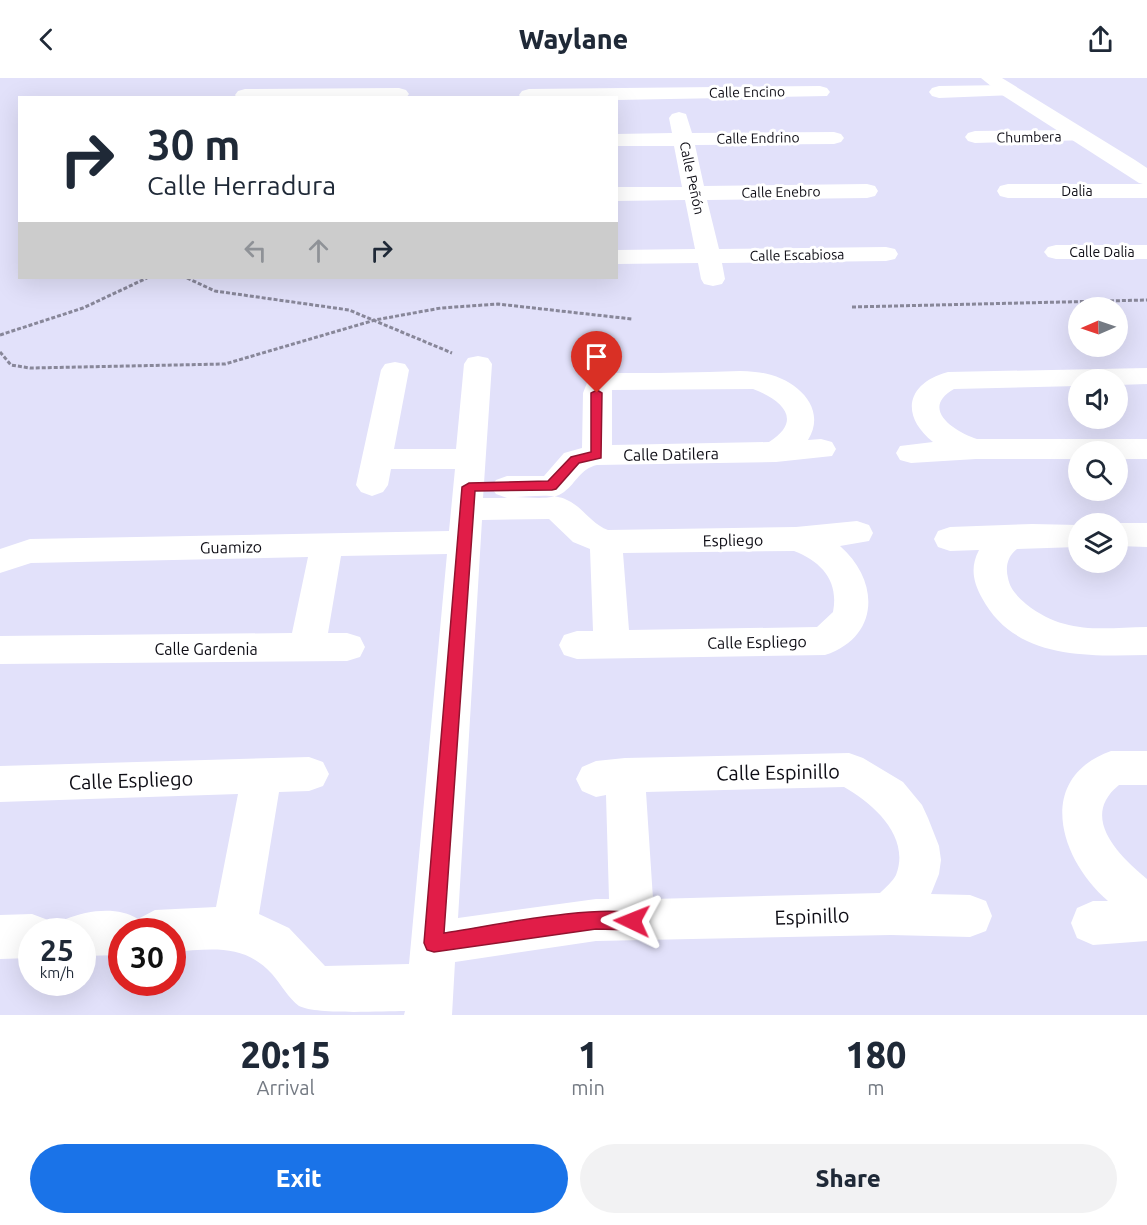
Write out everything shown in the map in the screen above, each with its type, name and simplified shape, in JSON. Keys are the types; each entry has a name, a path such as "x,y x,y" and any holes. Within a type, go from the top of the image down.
{"street":[{"path":"990,78 1041,114 1088,139 1147,178"},
{"name":"Calle Encino","path":"529,94 672,86 820,92"},
{"name":"Calle Peñón","path":"672,86 711,267"},
{"path":"247,90 399,94"},
{"path":"939,92 1007,91"},
{"name":"Chumbera","path":"975,137 1088,139"},
{"name":"Calle Endrino","path":"618,140 834,138"},
{"path":"1088,139 1147,162"},
{"name":"Calle Enebro","path":"618,194 867,191"},
{"name":"Dalia","path":"1008,191 1147,191"},
{"name":"Calle Dalia","path":"1056,252 1147,252"},
{"name":"Calle Escabiosa","path":"618,257 711,267 886,254"},
{"path":"186,930 234,928 271,942 291,961 314,989 429,1001 478,364"},
{"path":"395,370 375,472 468,499 557,508 585,534 606,542 612,645"},
{"path":"977,449 946,437 928,420 924,403 930,391 937,385 948,381 1147,376"},
{"path":"597,455 597,393 599,384 608,382 756,380 775,386 797,405 801,415 801,426 795,438 776,452"},
{"name":"Calle Datilera","path":"468,499 552,486 575,460 597,455 821,449"},
{"path":"911,453 977,449 1147,449"},
{"name":"Guamizo","path":"0,561 30,551 327,545 468,499"},
{"path":"796,539 857,533"},
{"path":"1128,535 1147,534"},
{"path":"950,539 1068,536"},
{"path":"1010,538 995,548 990,565 990,580 994,593 1002,603 1039,628 1060,638 1083,642 1147,641"},
{"name":"Espliego","path":"606,542 796,539 820,548 847,575"},
{"path":"307,649 327,545"},
{"name":"Calle Espliego","path":"577,645 825,640 846,622 853,604 852,589 847,575"},
{"name":"Calle Gardenia","path":"0,650 347,647"},
{"path":"1147,768 1111,768 1087,789 1081,814 1091,848 1101,864 1120,885 1147,904"},
{"name":"Calle Espinillo","path":"632,921 611,777 849,770 879,787 898,806 910,823 917,842 919,863 912,888 891,914"},
{"name":"Calle Espliego","path":"0,784 309,774"},
{"path":"234,928 262,776"},
{"name":"Espinillo","path":"434,943 596,920 891,914 970,916"},
{"path":"1093,923 1147,920"},
{"path":"0,937 18,936"}],"path":[{"path":"0,335 83,308 145,279"},
{"path":"189,279 215,291 340,308 375,320 478,364"},
{"path":"852,307 1147,300"},
{"path":"0,352 10,364 23,367 225,364 375,320 441,308 498,304 632,319"}],"route":[{"path":"597,393 597,455 575,460 552,486 469,487 434,943 596,920 632,921"}]}
